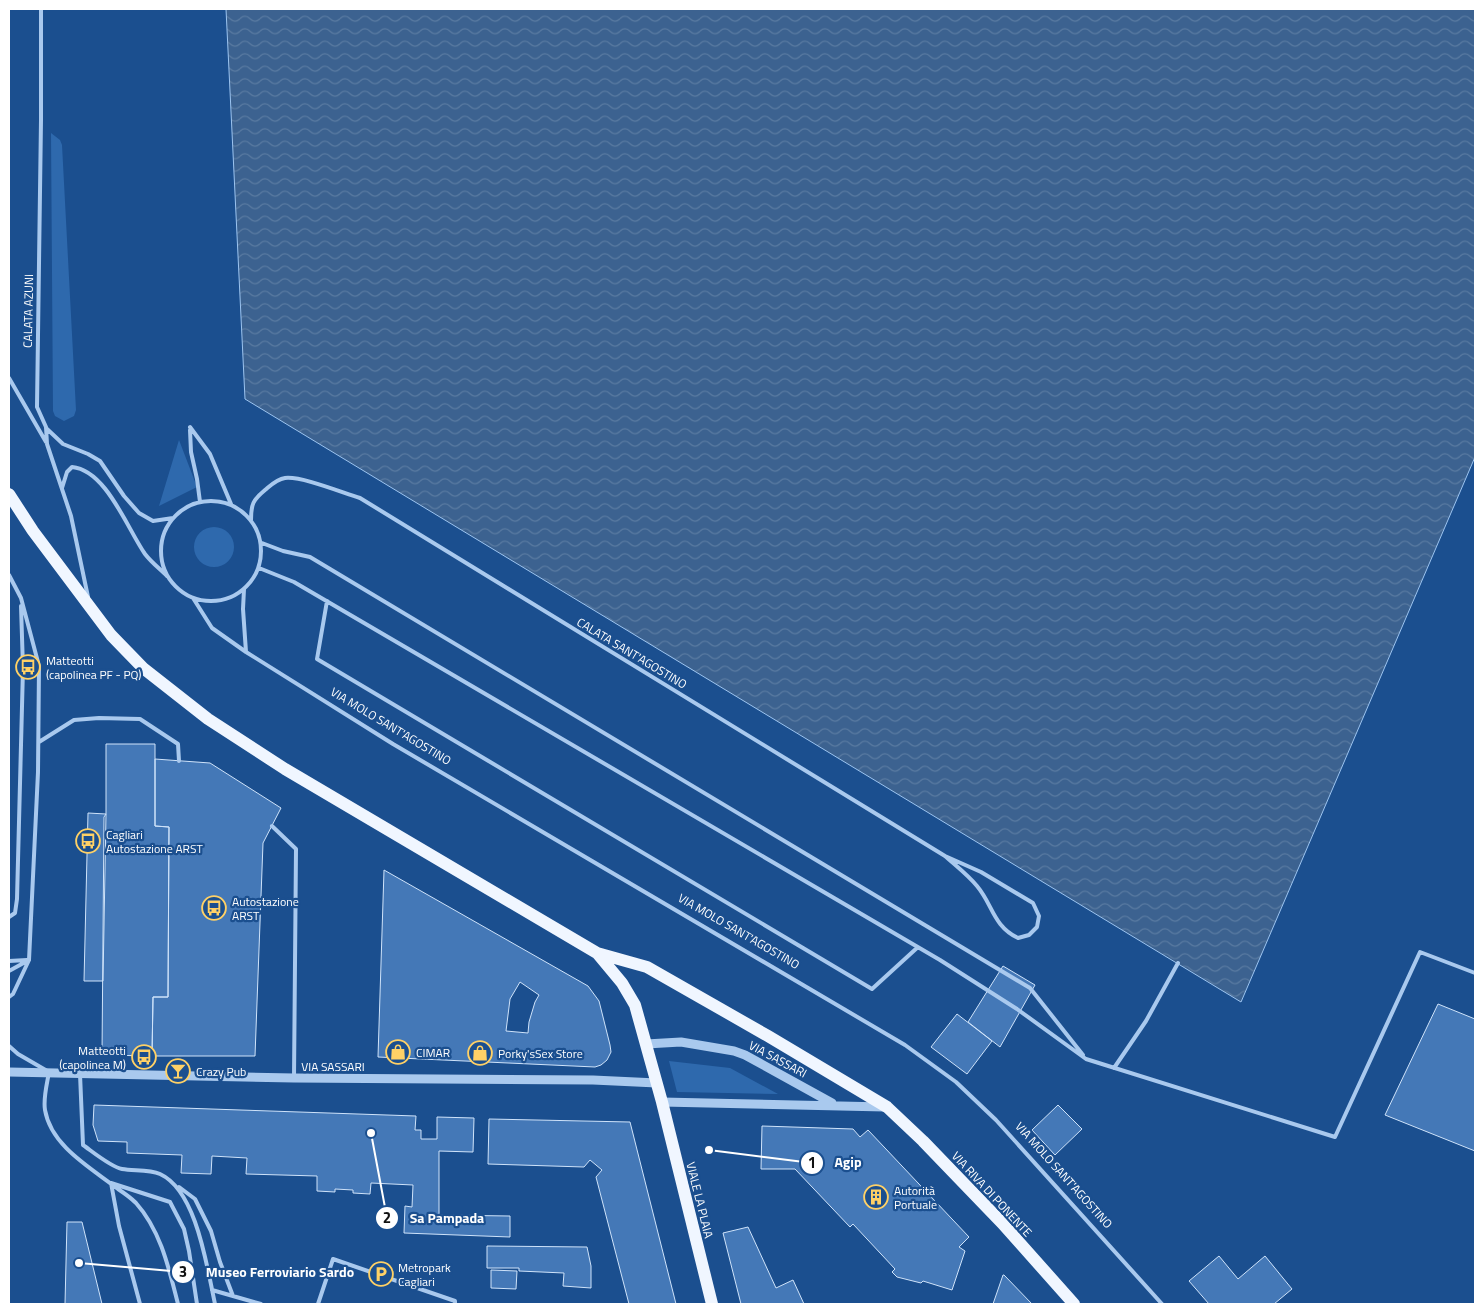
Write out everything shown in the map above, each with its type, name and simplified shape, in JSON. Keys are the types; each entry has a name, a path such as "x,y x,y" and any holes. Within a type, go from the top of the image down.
{"main road":[{"path":"9,494 33,531 119,645 143,668 208,718 285,769 597,953 647,967 886,1107"},
{"path":"597,953 622,984 635,1005 662,1102"},
{"name":"VIALE LA PLAIA","path":"662,1102 712,1304"},
{"name":"VIA RIVA DI PONENTE","path":"886,1107 923,1141 1002,1223 1074,1304"}],"street":[{"name":"VIA SASSARI","path":"646,1044 681,1042 734,1051 745,1055 835,1104"},
{"name":"VIA SASSARI","path":"9,1072 294,1078 593,1080 657,1083"},
{"name":"VIA SASSARI","path":"662,1102 835,1104 886,1107"}],"lane":[{"name":"CALATA AZUNI","path":"40,9 41,120 37,407 46,428 47,444 71,516 90,606"},
{"path":"9,378 47,444"},
{"path":"200,502 191,452 190,427 210,454 231,504"},
{"path":"46,428 63,444 100,461 124,496 139,513 153,521 172,518"},
{"path":"62,488 67,472 72,467 80,468 92,474 106,489 146,555 179,590 193,598 209,602 234,596 253,580 262,556 262,543 258,531 242,511 231,504 216,500 200,502 185,508 172,518 164,532 161,547 162,563 169,578"},
{"name":"CALATA SANT'AGOSTINO","path":"251,520 251,505 259,495 273,483 286,478 303,480 360,498 945,856 981,872 1032,903 1038,916 1037,927 1029,935 1018,938 1008,933 998,922 977,885 945,856"},
{"path":"262,543 283,551 310,557 1030,988 1086,1059"},
{"path":"259,568 294,582 918,947 1017,1009 1086,1059 1334,1137 1420,952 1475,973"},
{"path":"9,576 21,598 39,666 39,742 29,960 13,994 9,997"},
{"path":"244,589 242,609 246,652"},
{"path":"9,917 15,913 17,899 23,668 21,598"},
{"name":"VIA MOLO SANT'AGOSTINO","path":"193,598 212,628 246,652 393,744 905,1045 956,1082 996,1120 1162,1304"},
{"path":"327,601 317,659 872,989 918,947"},
{"path":"39,742 74,720 98,718 140,719 178,744 179,761"},
{"path":"272,826 296,849 294,1078"},
{"path":"9,961 29,960"},
{"path":"9,970 29,960"},
{"path":"1114,1068 1146,1021 1178,963"},
{"path":"9,1046 22,1057 49,1072 44,1108 55,1137 78,1158 136,1202 154,1229 167,1263 178,1304"},
{"path":"80,1074 83,1145 119,1169 159,1174 195,1199 211,1231 233,1296"},
{"path":"111,1184 118,1226 140,1304"},
{"path":"111,1184 170,1202 184,1228 197,1304"},
{"path":"177,1185 188,1204 199,1233 215,1304"},
{"path":"318,1304 333,1259 455,1301 455,1304"},
{"path":"212,1290 261,1304"}],"shaded area":[{"path":"51,133 60,140 62,145 76,410 74,416 64,421 55,416 53,411"},
{"path":"179,440 197,487 159,506"},
{"path":"214,527 228,533 234,547 228,561 214,567 200,561 194,547 200,533"},
{"path":"669,1061 730,1068 778,1094 677,1092"}],"water":[{"path":"226,9 1475,9 1475,457 1241,1002 245,399"}],"building":[{"path":"106,744 155,744 155,826 169,827 168,997 153,997 152,1056 102,1055"},
{"path":"155,759 210,763 281,808 263,843 255,1056 152,1056 153,997 168,997 169,827 155,826"},
{"path":"88,813 106,814 103,981 84,981"},
{"path":"384,870 588,986 599,1001 611,1052 607,1060 595,1067 378,1057","holes":["520,982 539,995 529,1022 528,1033 506,1031 510,999"]},
{"path":"1003,966 1035,985 1000,1047 968,1022"},
{"path":"1438,1004 1475,1019 1475,1151 1385,1115"},
{"path":"957,1014 992,1041 967,1074 931,1047"},
{"path":"94,1105 416,1116 415,1130 421,1130 421,1139 437,1139 437,1117 474,1118 473,1152 439,1151 439,1215 510,1216 510,1237 404,1233 405,1206 412,1207 413,1185 371,1183 370,1194 353,1193 353,1190 317,1191 317,1176 246,1174 247,1158 212,1156 211,1174 181,1173 182,1155 127,1153 127,1142 98,1141 93,1125"},
{"path":"1058,1105 1082,1129 1055,1155 1032,1130"},
{"path":"489,1119 630,1122 676,1304 629,1304 596,1177 602,1170 590,1160 584,1167 488,1164"},
{"name":"Autorità Portuale","path":"762,1126 853,1129 860,1137 868,1130 969,1237 959,1247 965,1251 952,1290 923,1281 921,1283 897,1277 892,1272 895,1269 853,1224 850,1227 795,1169 761,1169"},
{"path":"67,1222 82,1222 102,1304 65,1304"},
{"path":"748,1227 776,1288 793,1280 804,1304 741,1304 723,1233"},
{"path":"487,1246 587,1247 591,1266 591,1288 563,1286 564,1273 519,1271 519,1268 487,1268"},
{"path":"1219,1256 1238,1279 1265,1256 1292,1289 1274,1304 1209,1304 1189,1281"},
{"path":"491,1270 517,1271 516,1289 491,1288"},
{"path":"1004,1275 1032,1304 993,1304"}],"place":[{"name":"Matteotti (capolinea PF - PQ)","path":"28,667"},
{"name":"Cagliari Autostazione ARST","path":"88,841"},
{"name":"Autostazione ARST","path":"214,908"},
{"name":"CIMAR","path":"398,1052"},
{"name":"Porky'sSex Store","path":"480,1053"},
{"name":"Matteotti (capolinea M)","path":"144,1057"},
{"name":"Crazy Pub","path":"178,1071"},
{"name":"Sa Pampada","path":"371,1133"},
{"name":"Agip","path":"709,1150"},
{"name":"Autorità Portuale","path":"876,1197"},
{"name":"Museo Ferroviario Sardo","path":"79,1263"},
{"name":"Metropark Cagliari","path":"381,1274"}]}
